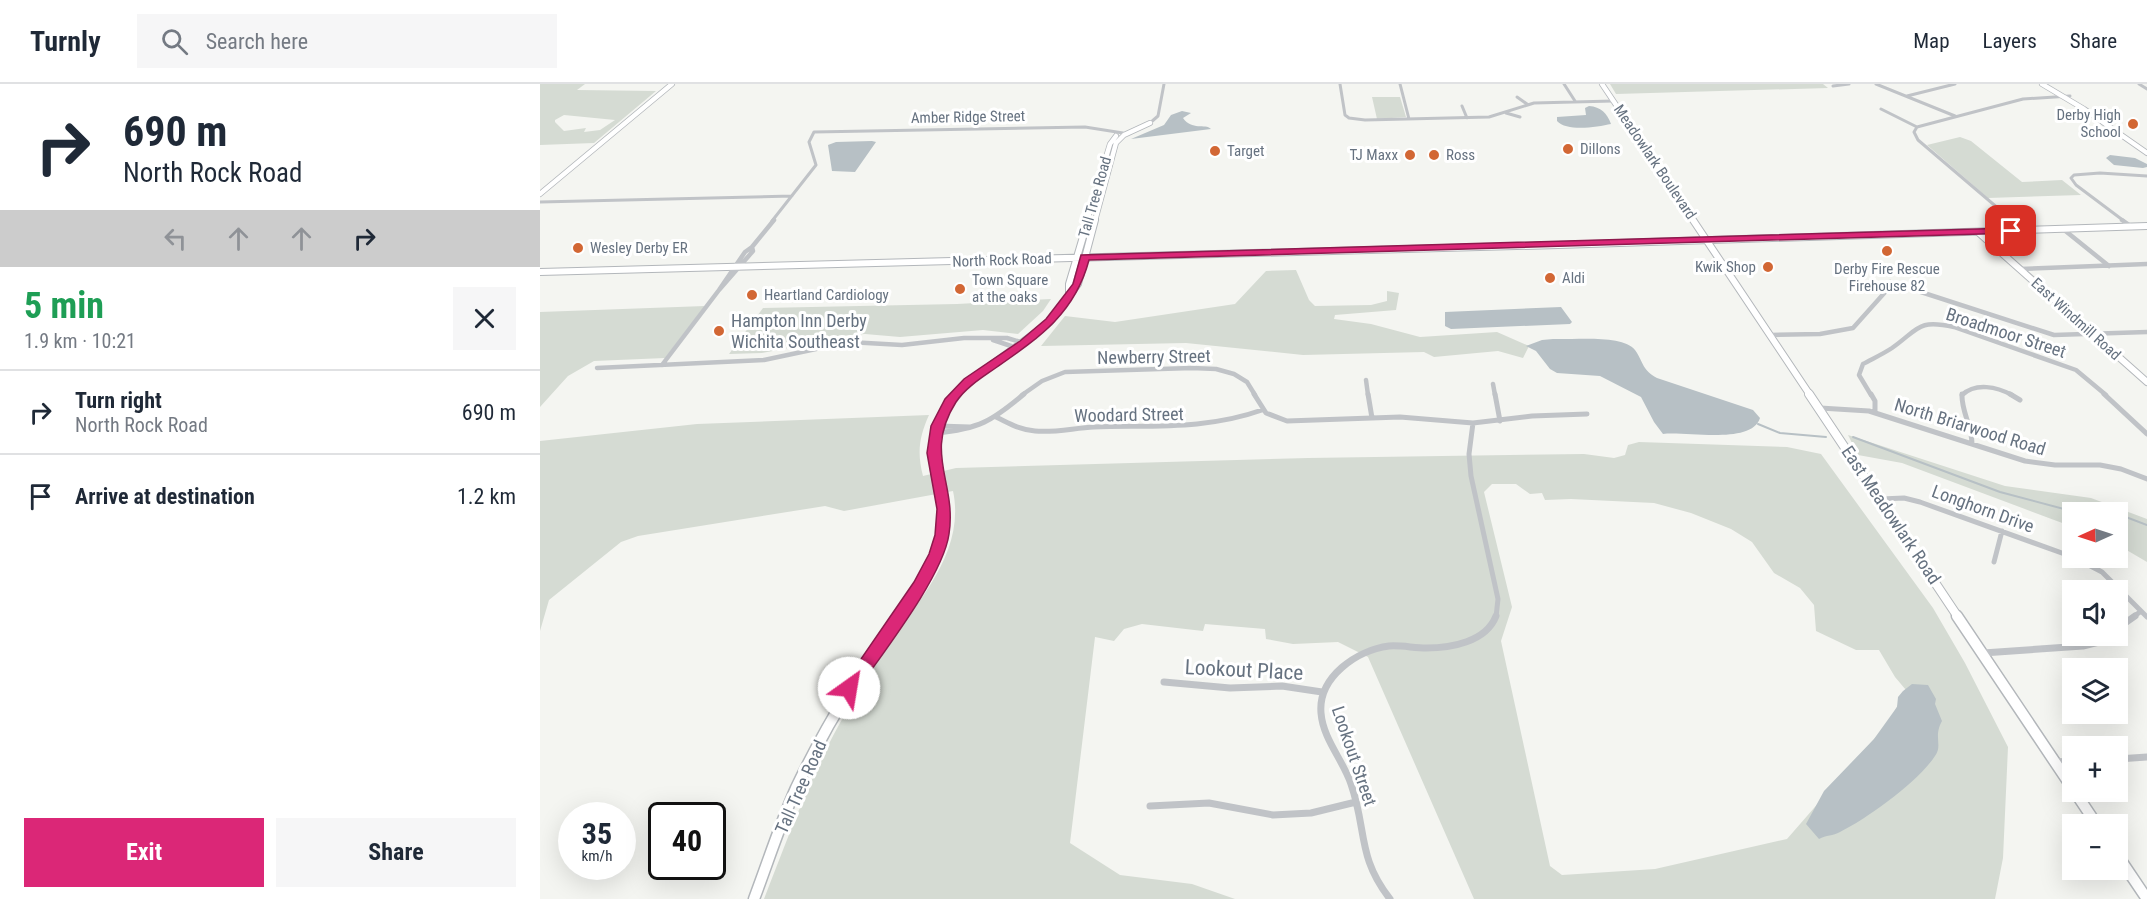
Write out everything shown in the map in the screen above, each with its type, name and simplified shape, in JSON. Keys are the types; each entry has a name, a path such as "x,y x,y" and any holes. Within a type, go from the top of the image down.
{"main road":[{"path":"540,194 672,84"},
{"name":"Meadowlark Boulevard","path":"1602,84 1709,241"},
{"path":"2042,84 2064,96 2147,153"},
{"path":"2049,84 2147,149"},
{"path":"1123,133 1150,123"},
{"name":"Tall Tree Road","path":"1082,257 1116,143 1124,135 1150,123"},
{"name":"Tall Tree Road","path":"754,899 796,789 830,722 859,671 920,586 937,554 942,535 944,509 933,453 937,430 952,399 968,382 1050,322 1078,284 1082,257 1110,144 1123,133"},
{"name":"North Rock Road","path":"540,272 1709,241 2147,226"},
{"name":"East Windmill Road","path":"1978,232 2147,382"},
{"name":"East Meadowlark Road","path":"1709,241 2062,772"},
{"path":"2128,871 2146,899"}],"street":[{"path":"1150,123 1158,116 1164,84"},
{"path":"1340,84 1347,119 1359,120 1489,117 1527,104 1613,101"},
{"path":"1400,84 1409,119"},
{"path":"1564,84 1575,101"},
{"path":"1833,86 1849,84"},
{"path":"1876,84 1956,117"},
{"path":"1907,96 1955,84"},
{"path":"2139,84 2147,89"},
{"path":"1881,110 1917,127 2024,99 2070,96"},
{"path":"1517,97 1527,104"},
{"path":"1462,106 1467,118"},
{"path":"1506,112 1520,117"},
{"name":"Amber Ridge Street","path":"813,132 1085,127 1123,133"},
{"path":"1917,127 1914,132 1918,140 2023,230"},
{"path":"662,364 738,266 745,252 752,247 816,165 809,142 813,132"},
{"path":"2132,226 2076,185 2071,178 2081,173 2147,176"},
{"path":"540,202 792,196"},
{"path":"2063,229 2109,266"},
{"path":"2020,269 2147,264"},
{"path":"1771,335 1820,334 1853,328 1887,290 1890,282 2054,335 2147,332"},
{"name":"Broadmoor Street","path":"1875,413 1875,400 1861,380 1860,368 1868,360 1897,345 1918,326 1936,323 1954,327 2076,370 2091,381 2147,434"},
{"path":"597,368 764,360 849,342 902,345 964,338 1006,338 1020,346"},
{"path":"989,338 1020,346"},
{"name":"Newberry Street","path":"937,430 960,431 996,417 1038,383 1057,374 1219,370 1242,378 1250,385 1257,405 1262,410"},
{"path":"1366,380 1372,418"},
{"path":"1493,384 1500,421"},
{"path":"1972,444 1972,430 1962,406 1962,394 1978,387 1996,388 2011,393 2020,400"},
{"name":"North Briarwood Road","path":"1820,408 1856,409 1875,413 2036,463 2100,465 2121,469 2147,479"},
{"path":"1262,410 1275,418 1287,421 1424,418 1473,423 1532,416 1587,414"},
{"name":"Woodard Street","path":"996,417 1029,430 1101,426 1169,429 1219,424 1262,410"},
{"name":"Lookout Street","path":"1390,899 1376,882 1368,866 1362,844 1356,801 1339,756 1324,727 1321,714 1322,692 1337,673 1376,650 1391,646 1432,648 1460,643 1482,634 1496,620 1499,609 1498,598 1471,476 1469,454 1473,423"},
{"name":"Longhorn Drive","path":"1881,499 1909,499 2062,554"},
{"path":"1994,562 2002,531"},
{"name":"Longhorn Drive","path":"2092,568 2107,576 2147,617"},
{"path":"2128,621 2140,612"},
{"path":"1983,653 2083,646"},
{"name":"Lookout Place","path":"1164,682 1234,688 1282,686 1322,692"},
{"path":"2128,758 2147,757"},
{"path":"2055,762 2062,762"},
{"path":"1150,806 1209,803 1274,816 1311,813 1356,801"}],"shaded area":[{"path":"540,84 585,84 577,90 656,91 594,143 540,145","holes":["564,115 615,120 600,130 584,132 586,128 564,131 555,122"]},
{"path":"1610,84 1823,84 1828,88 1616,94"},
{"path":"1372,97 1400,97 1406,117 1377,119"},
{"path":"1589,106 1603,111 1611,124 1575,128 1557,121 1557,117 1586,115 1585,108"},
{"path":"1182,111 1191,113 1183,118 1190,124 1211,129 1131,139 1164,125 1171,115"},
{"path":"1960,137 1971,141 2022,182 2062,180 2081,195 1988,198 1927,145"},
{"path":"836,142 876,142 855,172 832,171 828,145"},
{"path":"2110,155 2135,158 2147,164 2147,167 2114,165 2106,158"},
{"path":"1296,270 1309,300 1315,306 1371,305 1387,301 1387,291 1399,293 1396,310 1335,315 1334,319 1371,324 1420,337 1497,332 1529,346 1523,358 1498,351 1434,357 1424,352 1303,355 1186,343 1041,346 1065,316 1115,322 1235,304 1266,271"},
{"path":"1051,299 1043,311 1018,334 983,330 900,337 865,334 824,337 799,346 762,353 729,354 763,308 957,304"},
{"path":"705,306 665,358 594,361 568,376 540,407 540,312"},
{"path":"1561,307 1572,322 1570,324 1451,329 1445,326 1445,312"},
{"path":"1553,339 1609,340 1629,345 1635,350 1646,369 1657,378 1753,410 1760,418 1754,426 1732,434 1663,434 1641,397 1600,376 1557,373 1550,369 1536,351 1526,346"},
{"path":"929,415 920,445 923,476 956,468 1308,458 1584,454 1614,458 1625,455 1628,445 1639,442 1787,447 1821,454 1933,608 1965,663 2008,747 2003,858 1995,899 1474,899 1368,657 1338,642 1293,644 1266,639 1265,629 1205,624 1203,631 1142,624 1124,629 1114,641 1095,637 1070,843 1120,875 1192,884 1235,899 764,899 808,788 840,723 879,658 924,595 946,556 955,514 953,491 844,511 825,506 638,536 621,542 549,600 540,631 540,441 697,424","holes":["1492,484 1516,484 1530,494 1542,493 1545,500 1654,503 1691,513 1731,529 1752,542 1774,573 1800,588 1814,605 1816,631 1856,650 1879,650 1895,677 1906,690 1888,723 1787,839 1655,869 1562,875 1550,866 1501,641 1512,607 1484,492"]},
{"path":"1848,435 2005,486 2091,498 2102,502 2062,502 2062,523 1902,463 1858,455"},
{"path":"2128,512 2147,519 2147,562 2128,551"},
{"path":"1912,684 1928,685 1936,699 1935,704 1942,721 1935,756 1917,777 1878,809 1840,832 1819,839 1806,824 1824,791 1874,739 1897,707 1898,697"}],"waterway":[{"path":"1758,424 1780,433 1826,437"},
{"path":"1853,437 2000,492 2062,508"},
{"path":"2128,518 2147,525"}],"place":[{"name":"Derby High School","path":"2133,124"},
{"name":"Dillons","path":"1568,149"},
{"name":"Target","path":"1215,151"},
{"name":"TJ Maxx","path":"1410,155"},
{"name":"Ross","path":"1434,155"},
{"name":"Wesley Derby ER","path":"578,248"},
{"name":"Derby Fire Rescue Firehouse 82","path":"1887,251"},
{"name":"Kwik Shop","path":"1768,267"},
{"name":"Aldi","path":"1550,278"},
{"name":"Town Square at the oaks","path":"960,289"},
{"name":"Heartland Cardiology","path":"752,295"},
{"name":"Hampton Inn Derby Wichita Southeast","path":"719,331"}],"route":[{"path":"849,688 920,586 937,554 942,535 944,509 940,478 933,453 938,426 952,399 968,382 1024,344 1050,322 1078,284 1085,257 2011,231"}]}
